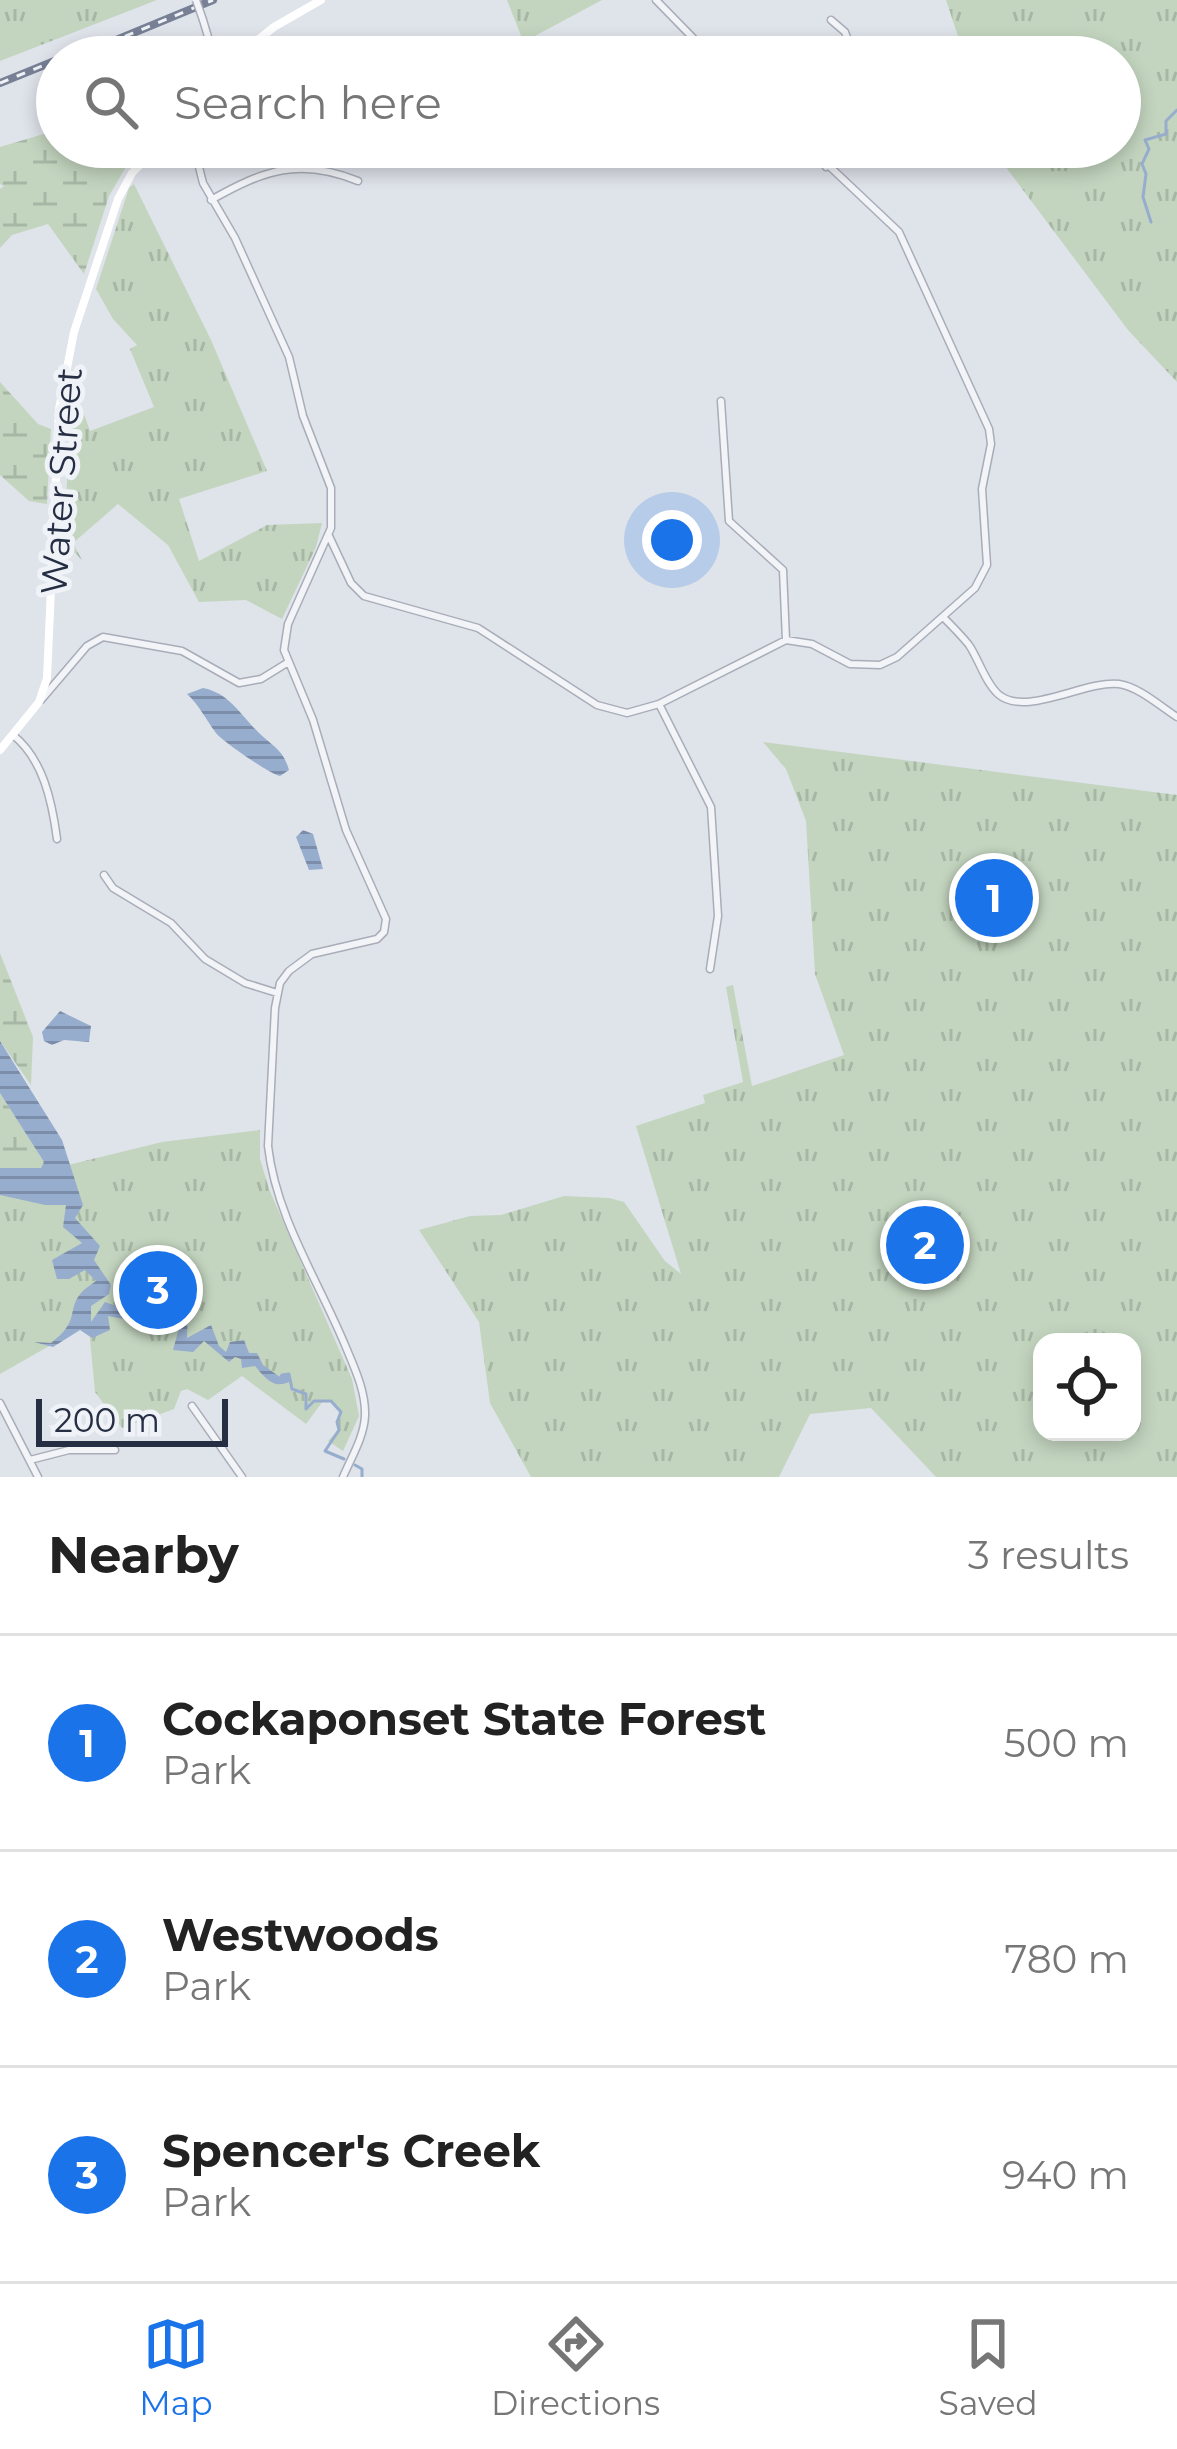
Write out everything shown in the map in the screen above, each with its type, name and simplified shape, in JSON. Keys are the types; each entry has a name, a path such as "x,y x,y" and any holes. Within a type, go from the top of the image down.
{"main road":[{"path":"263,36 321,0"},
{"name":"Water Street","path":"0,750 39,702 50,657 64,368 118,199 137,168"}],"street":[{"path":"196,0 207,36"},
{"path":"656,0 690,36"},
{"path":"831,20 846,36"},
{"path":"198,168 211,200 236,238 289,357 303,416 331,488 329,536 286,632 287,663 313,720 346,830 386,923 377,939 304,958 284,976 278,993 268,1146 271,1168 296,1239 329,1304 364,1402 362,1431 343,1477"},
{"path":"211,200 289,168"},
{"path":"319,168 358,181"},
{"path":"329,536 351,583 364,596 478,628 605,710 627,712 659,704 786,640 812,644 842,662 868,667 897,657 982,582 987,570 982,488 991,434 902,237 827,168"},
{"path":"721,401 729,521 783,570 786,640"},
{"path":"943,616 1004,697 1032,702 1116,684 1128,686 1177,717"},
{"path":"39,702 87,646 103,637 187,652 239,683 256,681 287,663"},
{"path":"659,704 711,807 718,916 710,969"},
{"path":"14,735 28,748 47,788 57,838"},
{"path":"104,875 113,888 172,922 205,959 245,983 278,993"},
{"path":"0,1402 38,1477"},
{"path":"192,1406 242,1477"},
{"path":"30,1460 69,1450 115,1450"}],"green space":[{"path":"0,0 157,0 64,36 36,36 36,47 0,61"},
{"path":"507,0 602,0 535,36 521,36"},
{"path":"946,0 1177,0 1177,382 1128,330 1006,168 1141,168 1141,36 958,36"},
{"path":"36,136 36,168 125,168 109,196 84,274 48,224 12,235 0,248 0,189 4,186 0,184 0,147"},
{"path":"134,184 211,340 267,471 179,499 199,561 267,525 322,523 316,547 282,619 246,600 199,602 168,545 118,504 73,543 82,560 64,542 72,380 90,431 154,407 130,349 137,345 113,319 96,289"},
{"path":"0,382 38,424 51,429 47,504 29,501 0,475"},
{"path":"763,742 1177,795 1177,1477 936,1477 871,1408 810,1414 779,1477 531,1477 490,1403 479,1322 419,1230 470,1216 501,1215 564,1196 609,1198 624,1202 665,1261 681,1274 636,1126 705,1103 703,1095 743,1082 726,987 733,985 752,1086 844,1055 815,974 806,821 786,769"},
{"path":"0,953 33,1037 31,1085 0,1041"},
{"path":"0,1093 44,1162 41,1168 0,1168"},
{"path":"260,1130 260,1159 269,1189 352,1379 359,1416 343,1451 328,1441 338,1430 339,1410 332,1402 323,1401 306,1424 242,1376 208,1400 187,1389 181,1391 174,1409 122,1428 95,1392 89,1329 84,1321 0,1374 0,1190 70,1174 68,1165 162,1142"}],"water":[{"path":"203,688 234,705 280,752 289,770 275,774 220,737 187,694"},
{"path":"303,830 313,834 323,869 309,870 296,837"},
{"path":"60,1011 91,1026 89,1042 64,1040 52,1045 44,1041 42,1032"},
{"path":"0,1041 62,1140 83,1205 75,1218 100,1246 94,1260 111,1285 109,1294 91,1306 91,1322 105,1302 122,1308 117,1289 127,1277 166,1282 169,1297 188,1305 187,1338 211,1325 226,1352 230,1342 244,1340 249,1353 257,1353 263,1365 280,1377 288,1373 291,1381 271,1382 255,1366 242,1368 241,1359 235,1357 229,1362 204,1341 193,1352 173,1350 183,1314 163,1306 159,1291 130,1291 133,1307 124,1319 108,1316 110,1330 92,1338 80,1330 53,1347 34,1342 51,1343 60,1335 77,1299 96,1281 85,1270 69,1279 57,1279 52,1260 82,1243 63,1227 66,1205 0,1195 0,1168 41,1168 44,1162 0,1093"}],"waterway":[{"path":"1151,222 1143,197 1146,174 1142,164 1149,149 1145,140 1166,134 1166,121 1177,110"},
{"path":"279,1380 289,1374 292,1389 306,1394 306,1409 314,1401 331,1401 341,1412 339,1430 325,1451 344,1459"},
{"path":"355,1465 362,1469 362,1477"}],"railway":[{"path":"126,36 213,0"},
{"path":"0,83 36,68"}],"place":[{"name":"Cockaponset State Forest","path":"994,898"},
{"name":"Westwoods","path":"925,1245"},
{"name":"Spencer's Creek","path":"158,1290"}]}
